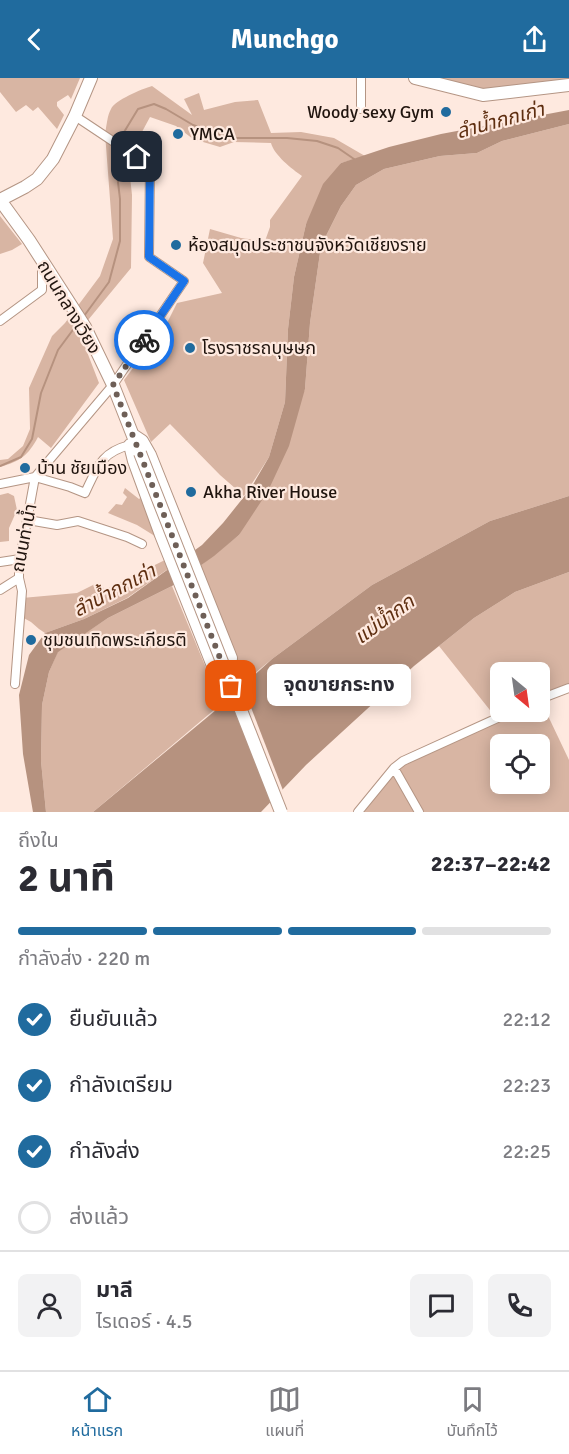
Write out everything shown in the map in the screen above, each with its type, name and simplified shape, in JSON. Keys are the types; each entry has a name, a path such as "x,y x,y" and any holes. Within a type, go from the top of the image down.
{"main road":[{"path":"0,200 37,179 53,159 91,78"},
{"path":"416,78 483,95 569,85"},
{"name":"ถนนกลางเวียง","path":"0,200 86,327 113,385 134,444"},
{"path":"142,441 147,449 189,551 231,658 230,664 225,668 217,669 213,666 135,461 134,444 142,441"},
{"path":"134,444 281,812"}],"street":[{"path":"361,78 361,109"},
{"path":"35,477 113,385 184,281 149,257 150,166 75,116"},
{"path":"0,321 42,290 42,260"},
{"path":"0,484 35,477 85,493 96,470 109,453 134,444"},
{"name":"ถนนท่าน้ำ","path":"0,590 19,578 18,572 35,477"},
{"path":"27,520 61,525 78,521 142,544"},
{"path":"0,562 20,560"},
{"path":"15,684 22,591 19,578"},
{"path":"550,695 569,688"},
{"path":"358,812 394,768 403,761 490,721"},
{"path":"394,768 419,812"}],"shaded area":[{"path":"0,78 80,78 71,99 68,95 57,102 57,106 64,115 57,129 38,107 33,111 26,105 16,112 0,92"},
{"path":"415,78 569,78 569,84 483,95"},
{"path":"152,86 192,115 184,99 199,93 204,110 235,102 258,100 271,133 301,132 334,138 365,156 341,163 306,224 294,277 288,329 285,402 269,457 244,496 170,424 151,442 124,380 167,323 177,303 222,293 203,263 210,229 241,238 265,241 270,220 302,176 279,157 271,143 234,142 220,147 193,139 176,126 150,117 128,158 132,195 131,268 79,331 99,383 51,448 38,437 23,457 0,467 0,460 8,459 23,446 30,429 29,388 52,336 65,323 100,276 113,239 105,133 110,112 123,99"},
{"path":"569,124 569,496 490,521 372,585 244,682 200,566 239,535 305,389 310,323 321,246 341,206 356,185 384,169 440,156 477,153 502,141"},
{"path":"0,216 22,244 0,254"},
{"path":"125,488 139,499 143,496 158,538 137,525 108,513 116,504 122,505 127,497 123,493"},
{"path":"8,493 14,496 17,510 9,528 9,541 0,542 0,495"},
{"path":"165,560 168,569 127,598 84,619 45,633 20,616 22,598 77,593 95,584 106,589"},
{"path":"569,572 569,688 550,695 550,662 490,662 490,710 439,646 474,618 515,592"},
{"path":"172,586 221,704 93,812 46,812 41,761 42,705 49,672 58,651 108,618"},
{"path":"550,720 569,760 569,812 358,812 394,768 491,722 550,722"}],"water":[{"path":"569,110 569,124 502,141 477,153 440,156 384,169 356,185 341,206 321,246 310,323 305,389 289,446 268,491 239,535 214,556 172,586 108,618 58,652 49,672 42,705 41,761 46,812 33,812 23,754 19,695 29,655 45,633 84,619 128,598 202,545 251,488 269,457 285,402 288,329 294,277 306,224 323,184 341,163 389,147 441,134"},
{"name":"แม่น้ำกก","path":"569,496 569,572 515,592 474,618 414,666 306,765 261,812 93,812 222,705 272,659 372,585 490,521"}],"pier":[{"path":"240,684 284,793 272,805 228,695"}],"waterway":[{"name":"ลำน้ำกกเก่า","path":"118,142 138,109 154,104 193,125 230,138 287,138 317,141 338,148 354,159"},
{"name":"ลำน้ำกกเก่า","path":"84,316 109,282 120,241 120,199 115,147"},
{"name":"ลำน้ำกกเก่า","path":"0,466 21,457 32,439 41,393 58,350 78,323"}],"way so far":[{"path":"144,340 113,385 231,686"}],"place":[{"name":"Woody sexy Gym","path":"446,112"},
{"name":"YMCA","path":"178,134"},
{"name":"ห้องสมุดประชาชนจังหวัดเชียงราย","path":"176,245"},
{"name":"โรงราชรถบุษษก","path":"190,348"},
{"name":"บ้าน ชัยเมือง","path":"25,468"},
{"name":"Akha River House","path":"191,492"},
{"name":"ชุมชนเทิดพระเกียรติ","path":"31,640"},
{"name":"จุดขายกระทง","path":"231,686"}],"route":[{"path":"137,157 150,166 149,257 184,281 144,340"}]}
